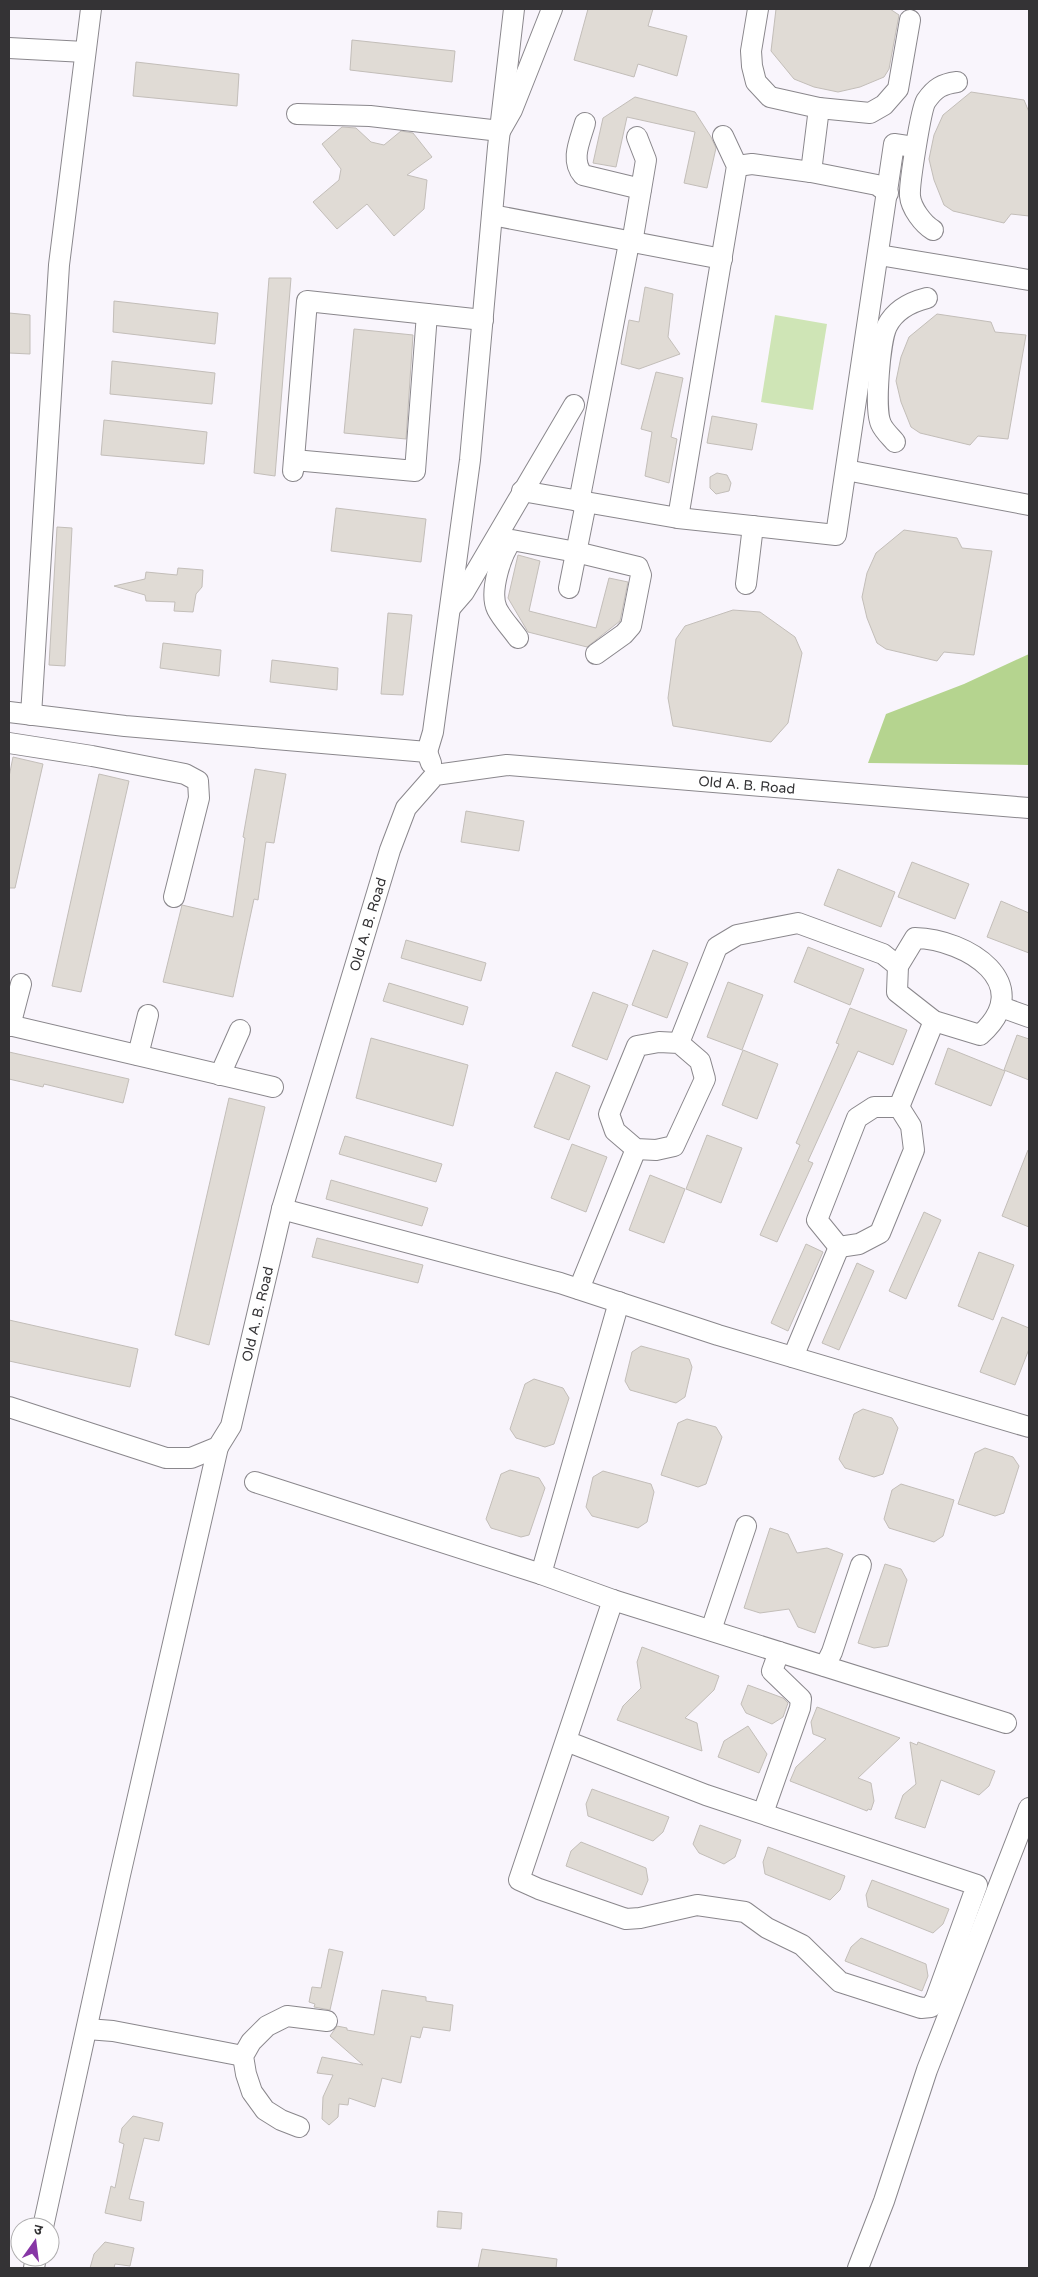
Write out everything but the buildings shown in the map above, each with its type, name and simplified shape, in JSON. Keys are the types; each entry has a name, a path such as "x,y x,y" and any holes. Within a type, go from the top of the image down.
{"street":[{"path":"30,715 59,265 91,9"},
{"path":"435,775 427,752 432,732 470,460 500,131 514,9"},
{"path":"500,131 512,110 552,9"},
{"path":"758,9 751,51 752,66 756,82 770,97 819,108 870,113 884,105 898,89 910,20"},
{"path":"9,48 86,52"},
{"path":"933,230 924,225 910,197 914,147 925,102 942,85 957,82"},
{"path":"810,172 819,108"},
{"path":"297,114 370,116 500,131"},
{"path":"585,124 576,156 576,167 583,175 641,188"},
{"path":"678,518 737,166 722,136"},
{"path":"569,588 646,160 637,138"},
{"path":"895,442 881,426 877,414 871,366 879,255 894,144 914,147"},
{"path":"737,166 752,164 810,172 877,186 888,193"},
{"path":"492,215 722,259"},
{"path":"879,255 1029,280"},
{"path":"522,491 678,518 836,535 846,470 871,366 886,326 896,314 912,301 927,298"},
{"path":"427,314 415,471 293,465 308,301 483,320"},
{"path":"450,609 464,592 574,404"},
{"path":"846,470 1029,505"},
{"path":"746,584 752,526"},
{"path":"518,638 497,608 494,594 503,551 512,540 576,552 638,567 642,576 632,626 596,654"},
{"path":"9,712 125,726 427,752"},
{"path":"9,743 120,761 185,774 198,781 199,798 174,896"},
{"name":"Old A. B. Road","path":"45,2217 120,1875 218,1447 231,1426 282,1208 390,850 406,808 435,775 507,765 1029,808"},
{"path":"679,1043 717,947 737,935 798,923 883,954 898,966"},
{"path":"915,938 934,938 969,953 996,970 1005,987 1004,1008 992,1026 980,1035 934,1021 897,992 898,966 915,938"},
{"path":"21,984 10,1025 274,1087"},
{"path":"1004,1008 1029,1017"},
{"path":"138,1056 148,1015"},
{"path":"899,1107 934,1021"},
{"path":"220,1075 240,1030"},
{"path":"659,1042 679,1043 700,1061 705,1079 674,1146 656,1150 636,1149 615,1131 609,1114 637,1046 659,1042"},
{"path":"839,1247 817,1220 857,1118 874,1107 899,1107"},
{"path":"839,1247 859,1244 880,1233 914,1150 911,1126 899,1107"},
{"path":"579,1289 636,1149"},
{"path":"282,1208 579,1289 794,1357 1027,1421"},
{"path":"794,1357 839,1247"},
{"path":"541,1574 619,1302"},
{"path":"9,1407 166,1458 191,1458 218,1447"},
{"path":"255,1482 541,1574 613,1600 1006,1724"},
{"path":"711,1630 746,1526"},
{"path":"825,1666 832,1652 861,1565"},
{"path":"566,1741 706,1795 977,1885 931,2007 922,2008 840,1982 802,1945 767,1928 745,1912 697,1905 640,1918 626,1919 539,1889 519,1880 613,1600"},
{"path":"763,1813 800,1708 800,1699 772,1671 779,1652"},
{"path":"858,2268 884,2201 927,2070 1029,1808"},
{"path":"298,2127 280,2120 265,2110 260,2104 252,2092 246,2074 244,2056 250,2042 267,2026 286,2016 327,2021"},
{"path":"87,2029 113,2031 244,2056"}],"green space":[{"path":"775,315 827,324 813,410 761,402"},
{"path":"1029,654 1029,765 868,763 886,714 964,684"}]}
